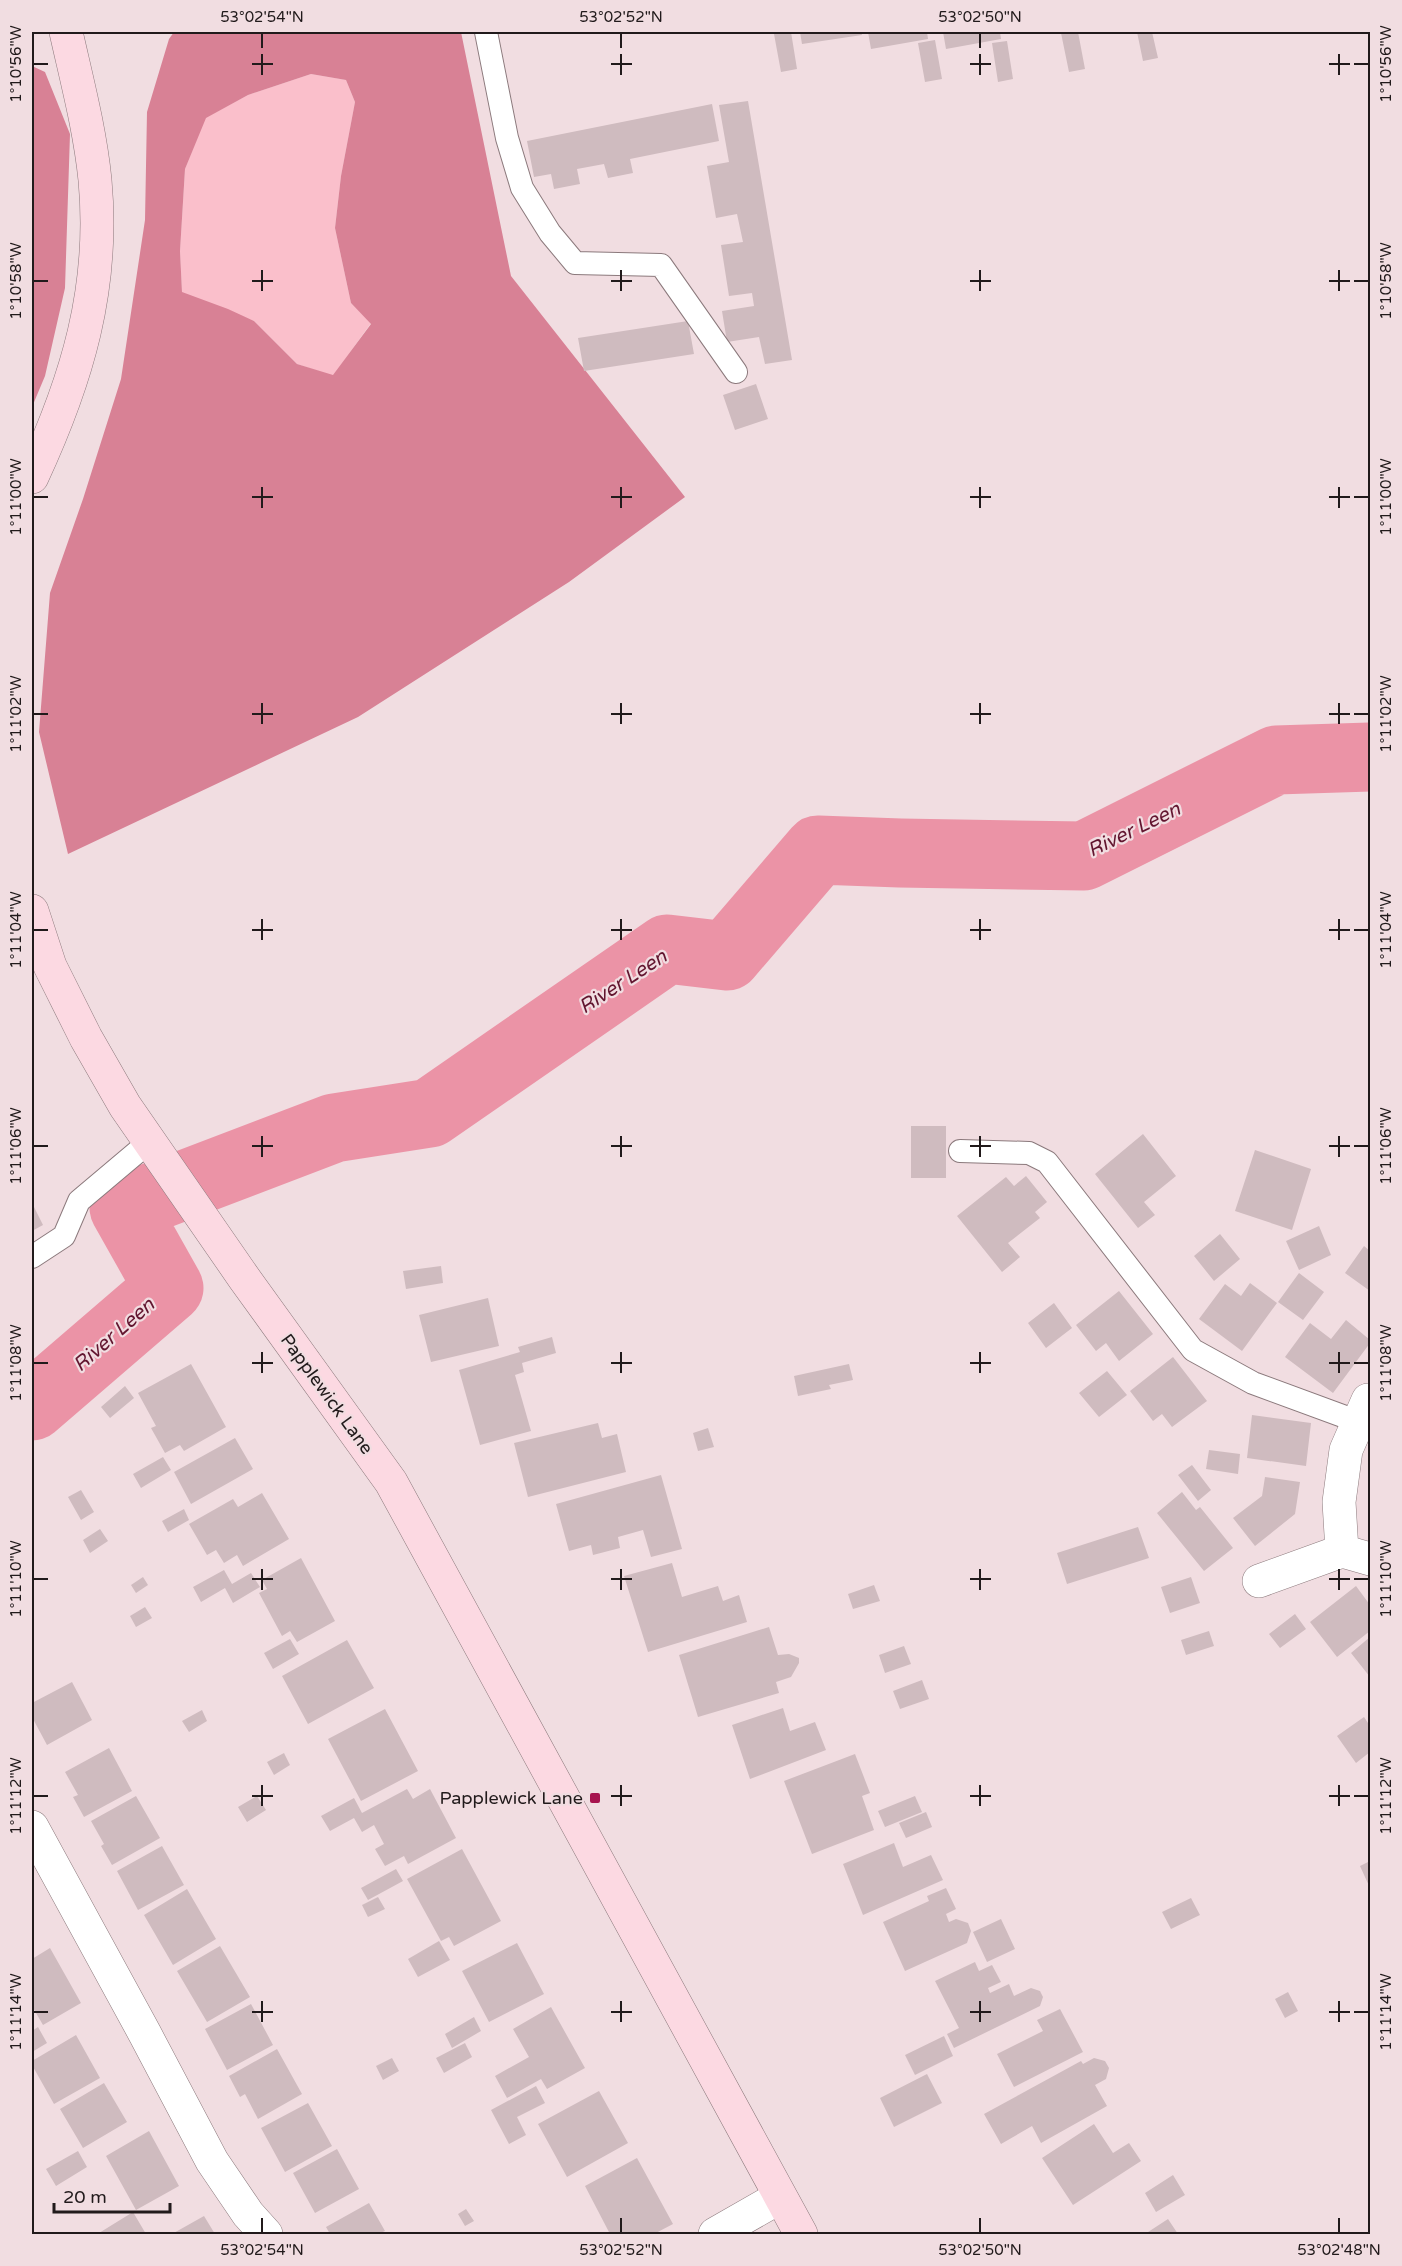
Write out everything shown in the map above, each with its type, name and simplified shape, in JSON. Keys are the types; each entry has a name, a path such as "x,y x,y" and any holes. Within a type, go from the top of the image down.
{"street":[{"path":"32,477 65,399 80,356 92,298 96,240 95,180 86,119 66,32"},
{"name":"Papplewick Lane","path":"32,911 50,966 86,1038 125,1106 244,1278 391,1482 801,2235"},
{"path":"1259,1581 1356,1555 1339,1502 1346,1450 1366,1406"},
{"path":"32,1827 212,2162 248,2214 266,2235"},
{"path":"715,2235 780,2197"}],"lane":[{"path":"486,32 507,138 522,188 550,233 575,262 661,265 736,372"},
{"path":"32,1257 64,1236 80,1201 149,1142"},
{"path":"960,1151 1029,1153 1047,1162 1193,1350 1253,1383 1366,1406"}],"shaded area":[{"path":"174,32 461,32 511,276 685,497 569,582 358,717 68,854 39,732 50,593 121,379 145,220 147,112 169,39","holes":["311,74 346,80 355,102 341,176 335,228 351,303 371,324 333,375 297,364 254,321 182,292 180,251 185,169 206,118 248,95"]},
{"path":"32,66 45,72 70,134 65,288 45,376 32,407"},
{"path":"311,74 346,80 355,102 341,176 335,228 351,303 371,323 333,376 297,364 254,321 182,293 180,251 185,169 205,118 248,95"}],"building":[{"path":"791,32 797,69 781,72 774,34"},
{"path":"800,32 861,32 862,35 802,44"},
{"path":"868,32 927,32 928,39 871,49"},
{"path":"943,32 1000,32 1001,39 946,49"},
{"path":"1078,32 1085,69 1069,72 1061,33"},
{"path":"1137,32 1152,32 1158,58 1143,61"},
{"path":"935,40 942,79 925,82 918,43"},
{"path":"1007,41 1013,79 998,82 992,43"},
{"path":"748,101 792,360 765,364 759,337 727,342 722,311 754,306 752,293 729,296 721,245 743,242 737,214 716,218 707,166 729,162 719,105"},
{"path":"712,104 719,141 630,159 633,173 608,178 604,164 577,169 580,184 554,189 551,174 534,177 527,141"},
{"path":"688,321 694,354 584,371 578,338"},
{"path":"756,384 768,419 735,430 723,395"},
{"path":"911,1126 946,1126 946,1178 911,1178"},
{"path":"1143,1134 1176,1176 1144,1202 1155,1215 1138,1228 1095,1174"},
{"path":"1255,1150 1311,1169 1292,1230 1235,1211"},
{"path":"1026,1176 1047,1202 1035,1212 1040,1218 1008,1243 1020,1257 1002,1272 957,1216 1006,1177 1014,1186"},
{"path":"32,1203 43,1225 32,1231"},
{"path":"1319,1226 1331,1255 1299,1270 1286,1241"},
{"path":"1220,1234 1240,1259 1214,1281 1194,1256"},
{"path":"1364,1246 1370,1251 1370,1291 1345,1273"},
{"path":"441,1266 443,1283 406,1289 403,1271"},
{"path":"1299,1273 1324,1292 1303,1320 1278,1302"},
{"path":"1250,1283 1277,1303 1242,1351 1199,1319 1225,1284 1241,1296"},
{"path":"1119,1291 1153,1334 1119,1361 1106,1343 1096,1351 1076,1325"},
{"path":"488,1298 499,1346 431,1362 419,1315"},
{"path":"1054,1303 1072,1328 1046,1348 1028,1323"},
{"path":"1346,1320 1370,1340 1370,1343 1333,1393 1285,1357 1310,1323 1331,1339"},
{"path":"552,1337 556,1353 522,1363 524,1372 515,1375 531,1431 480,1445 459,1370 520,1352 518,1347"},
{"path":"1173,1357 1207,1401 1172,1427 1162,1414 1153,1421 1130,1391"},
{"path":"191,1364 226,1427 184,1451 180,1445 165,1453 151,1428 156,1426 138,1393"},
{"path":"849,1364 853,1380 829,1385 831,1389 798,1396 794,1376"},
{"path":"1107,1371 1127,1395 1099,1417 1079,1393"},
{"path":"125,1386 134,1398 110,1418 101,1407"},
{"path":"1252,1415 1311,1423 1306,1466 1247,1458"},
{"path":"598,1423 602,1438 617,1434 626,1472 528,1497 514,1443"},
{"path":"708,1428 714,1447 698,1451 693,1433"},
{"path":"235,1438 253,1469 191,1504 174,1472"},
{"path":"1209,1450 1240,1454 1238,1474 1206,1469"},
{"path":"163,1457 171,1470 141,1488 133,1474"},
{"path":"1192,1465 1211,1490 1198,1501 1178,1475"},
{"path":"661,1475 682,1549 651,1557 643,1530 618,1537 620,1548 593,1555 591,1545 569,1551 556,1504"},
{"path":"1265,1477 1300,1482 1295,1514 1255,1546 1233,1518 1262,1496"},
{"path":"81,1490 94,1512 81,1520 68,1497"},
{"path":"1182,1492 1196,1510 1200,1507 1233,1548 1204,1571 1157,1513"},
{"path":"262,1493 289,1539 243,1566 237,1555 224,1563 216,1550 207,1555 189,1524 233,1499 238,1507"},
{"path":"184,1509 189,1520 168,1532 162,1521"},
{"path":"1138,1527 1149,1558 1067,1584 1057,1553"},
{"path":"100,1529 108,1541 90,1553 83,1540"},
{"path":"301,1558 335,1621 297,1642 290,1631 282,1636 259,1593 267,1589 262,1580"},
{"path":"672,1563 682,1597 718,1586 723,1601 739,1595 747,1622 648,1652 624,1576"},
{"path":"224,1570 232,1584 251,1573 260,1587 233,1603 225,1588 201,1602 193,1587"},
{"path":"143,1577 148,1585 136,1593 131,1585"},
{"path":"1191,1577 1200,1603 1170,1613 1161,1587"},
{"path":"874,1585 880,1601 853,1609 848,1594"},
{"path":"1356,1586 1370,1605 1370,1631 1337,1657 1310,1622"},
{"path":"145,1607 152,1618 136,1627 130,1616"},
{"path":"1295,1614 1306,1629 1280,1648 1269,1634"},
{"path":"769,1627 778,1655 789,1654 799,1658 799,1663 791,1677 776,1682 779,1693 698,1717 679,1655"},
{"path":"1209,1631 1214,1646 1186,1655 1181,1640"},
{"path":"1370,1637 1370,1677 1351,1653"},
{"path":"290,1639 299,1654 273,1669 264,1653"},
{"path":"347,1640 374,1688 308,1724 282,1676"},
{"path":"904,1646 911,1664 885,1673 879,1655"},
{"path":"922,1680 929,1699 900,1709 893,1691"},
{"path":"72,1682 92,1720 47,1745 32,1717 32,1703"},
{"path":"783,1708 790,1731 815,1722 826,1750 750,1779 732,1725"},
{"path":"385,1709 418,1771 361,1801 328,1739"},
{"path":"202,1710 207,1721 189,1732 182,1721"},
{"path":"1364,1717 1370,1726 1370,1752 1356,1763 1337,1736"},
{"path":"109,1748 132,1791 84,1817 73,1797 78,1795 65,1772"},
{"path":"284,1753 290,1765 274,1775 267,1762"},
{"path":"855,1754 870,1793 862,1796 874,1830 812,1854 784,1781"},
{"path":"407,1789 413,1799 430,1789 456,1838 408,1864 404,1856 385,1866 375,1849 384,1844 374,1825 362,1832 354,1818 330,1831 321,1816 354,1798 362,1813"},
{"path":"136,1796 160,1838 112,1865 101,1846 104,1844 91,1821"},
{"path":"257,1796 266,1810 247,1822 238,1807"},
{"path":"915,1796 922,1812 885,1827 878,1811"},
{"path":"926,1812 932,1827 906,1838 899,1823"},
{"path":"894,1843 903,1867 931,1855 943,1880 863,1915 843,1864"},
{"path":"162,1846 184,1885 138,1910 117,1871"},
{"path":"462,1849 501,1921 454,1946 449,1937 441,1941 407,1879"},
{"path":"1370,1861 1370,1888 1360,1866"},
{"path":"396,1869 403,1881 368,1900 361,1888"},
{"path":"946,1888 956,1909 946,1914 949,1922 956,1919 968,1923 971,1931 967,1943 905,1971 883,1922 929,1901 927,1896"},
{"path":"187,1889 216,1939 173,1965 144,1915"},
{"path":"378,1897 385,1909 368,1917 362,1905"},
{"path":"1191,1898 1200,1915 1171,1929 1162,1912"},
{"path":"1001,1919 1015,1949 987,1962 973,1932"},
{"path":"439,1941 450,1960 418,1977 408,1959"},
{"path":"517,1943 544,1994 489,2022 462,1971"},
{"path":"220,1946 250,1997 207,2022 177,1971"},
{"path":"50,1948 81,2003 43,2025 32,2006 32,1959"},
{"path":"975,1962 979,1971 992,1965 1001,1982 988,1988 990,1993 1009,1984 1014,1996 1031,1988 1040,1991 1043,1997 1040,2006 954,2048 947,2034 959,2028 935,1981"},
{"path":"1288,1992 1298,2011 1285,2018 1275,1999"},
{"path":"251,2004 273,2045 227,2070 205,2029"},
{"path":"551,2007 585,2068 547,2089 541,2079 507,2098 495,2076 529,2057 513,2029"},
{"path":"1060,2009 1083,2052 1014,2087 997,2054 1043,2031 1037,2020"},
{"path":"474,2017 481,2031 452,2048 445,2034"},
{"path":"38,2027 47,2043 32,2052 32,2031"},
{"path":"76,2035 100,2078 54,2104 32,2065 32,2061"},
{"path":"944,2036 953,2056 915,2075 905,2055"},
{"path":"465,2043 472,2057 444,2073 436,2058"},
{"path":"277,2049 302,2094 258,2119 245,2094 240,2097 229,2076"},
{"path":"392,2058 399,2071 383,2080 376,2066"},
{"path":"1094,2058 1105,2061 1109,2068 1106,2079 1095,2085 1107,2106 1041,2143 1032,2126 1001,2144 984,2114 1081,2061 1083,2064"},
{"path":"927,2074 942,2103 894,2127 880,2098"},
{"path":"104,2083 127,2122 83,2148 60,2109"},
{"path":"536,2086 545,2103 517,2117 526,2135 509,2144 491,2110"},
{"path":"599,2091 628,2143 567,2177 538,2124"},
{"path":"308,2103 332,2146 285,2172 261,2128"},
{"path":"1094,2124 1113,2153 1129,2143 1141,2161 1073,2205 1042,2158"},
{"path":"149,2131 179,2186 136,2210 106,2156"},
{"path":"337,2149 359,2189 315,2213 293,2173"},
{"path":"78,2151 87,2167 56,2186 46,2169"},
{"path":"637,2158 673,2224 654,2234 610,2234 585,2186"},
{"path":"1173,2175 1185,2195 1156,2212 1145,2193"},
{"path":"369,2203 385,2231 378,2234 330,2234 326,2227"},
{"path":"466,2209 474,2221 465,2226 458,2214"},
{"path":"133,2212 146,2234 99,2233"},
{"path":"204,2216 215,2234 172,2234"},
{"path":"1168,2219 1178,2234 1145,2234"}],"waterway":[{"name":"River Leen","path":"32,1406 169,1288 124,1208 334,1128 430,1113 667,949 727,956 818,850 1084,856 1276,760 1370,757"}],"place":[{"name":"Papplewick Lane","path":"595,1798"}]}
